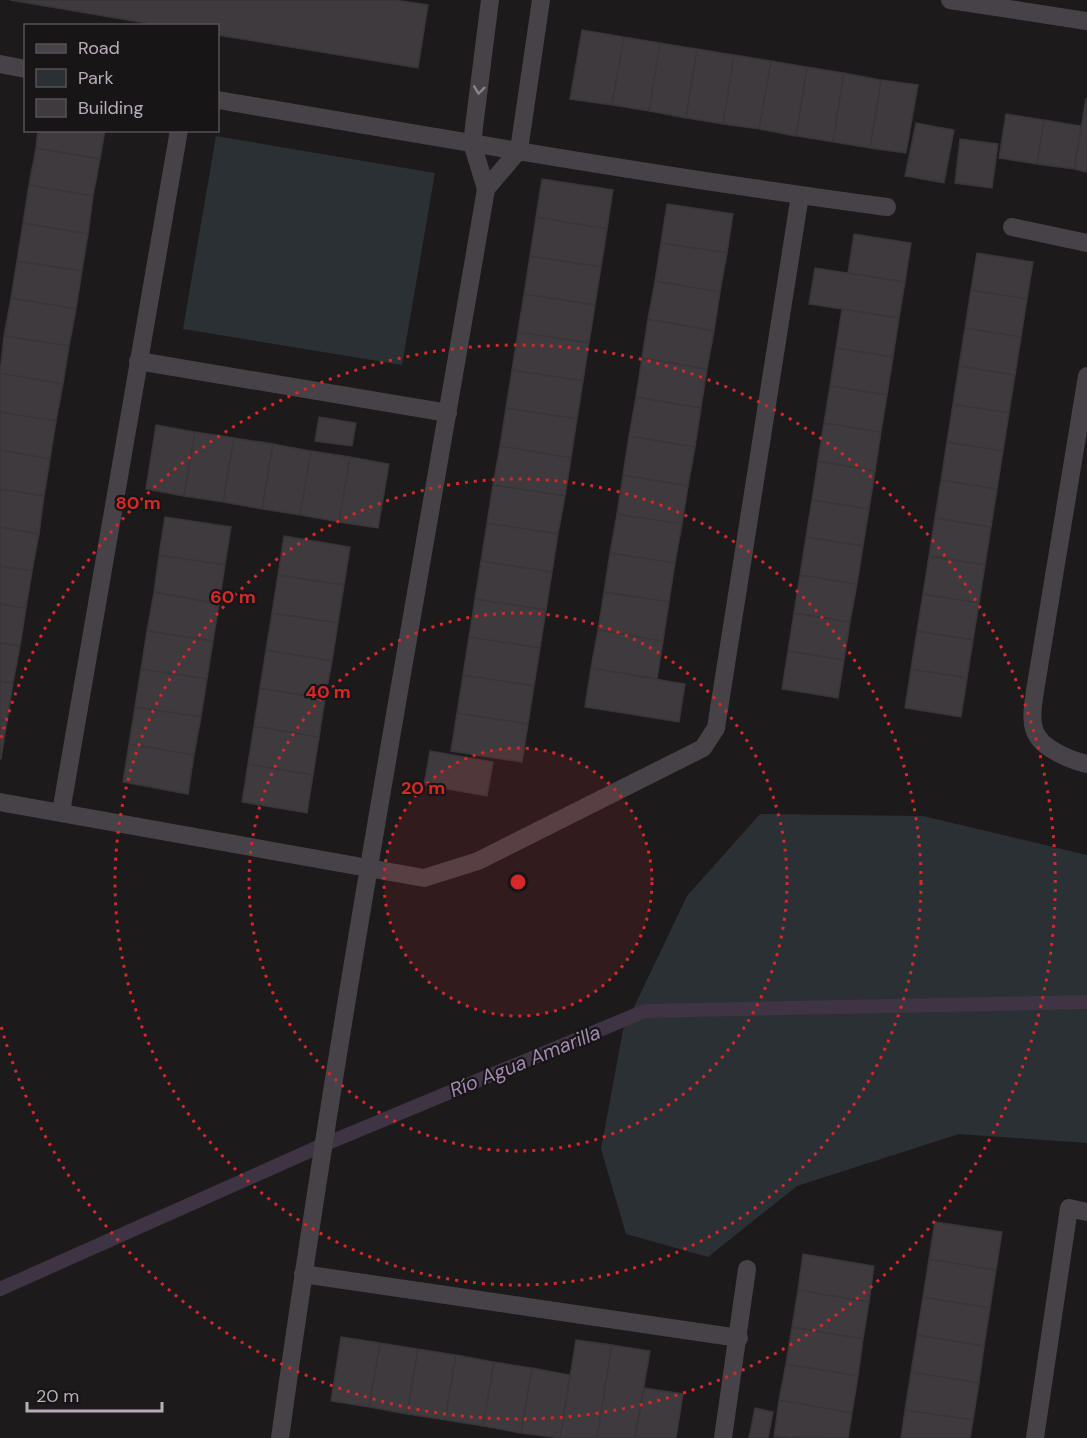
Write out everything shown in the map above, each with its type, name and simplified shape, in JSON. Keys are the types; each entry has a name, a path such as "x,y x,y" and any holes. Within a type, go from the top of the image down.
{"street":[{"path":"280,1438 303,1274 369,869 486,189 472,143 490,0"},
{"path":"486,189 519,150 541,0"},
{"path":"950,0 1087,21"},
{"path":"0,64 24,69"},
{"path":"219,100 472,143 887,207"},
{"path":"61,812 179,132"},
{"path":"0,802 424,878 478,861 703,748 716,728 800,195"},
{"path":"1012,227 1087,243"},
{"path":"138,361 447,412"},
{"path":"1087,376 1032,715 1037,737 1054,751 1087,764"},
{"path":"1035,1438 1070,1209 1087,1212"},
{"path":"723,1438 747,1269"},
{"path":"303,1274 738,1338"}],"green space":[{"path":"216,136 435,173 402,365 183,329"},
{"path":"760,814 923,816 1087,855 1087,1143 959,1134 797,1186 708,1257 626,1234 601,1149 623,1030 687,896"}],"building":[{"path":"10,0 395,0 428,5 418,68 219,35 219,24 151,24"},
{"path":"582,30 624,37 612,105 570,99"},
{"path":"624,37 660,43 649,111 612,105"},
{"path":"660,43 697,49 686,118 649,111"},
{"path":"697,49 734,55 723,124 686,118"},
{"path":"734,55 771,61 759,129 723,124"},
{"path":"771,61 807,67 796,136 759,129"},
{"path":"807,67 844,73 833,142 796,136"},
{"path":"844,73 881,80 870,148 833,142"},
{"path":"881,80 918,85 906,153 870,148"},
{"path":"1087,99 1087,172 1074,169"},
{"path":"1006,114 1044,120 1037,164 999,158"},
{"path":"1044,120 1081,126 1074,169 1037,164"},
{"path":"916,123 954,130 944,183 905,176"},
{"path":"38,132 105,132 100,159 36,148"},
{"path":"960,139 998,144 992,188 955,183"},
{"path":"36,148 100,159 93,196 29,185"},
{"path":"542,179 613,190 607,229 536,217"},
{"path":"29,185 93,196 88,234 23,223"},
{"path":"667,204 733,214 727,253 661,243"},
{"path":"536,217 607,229 601,267 530,256"},
{"path":"23,223 88,234 82,271 17,261"},
{"path":"854,234 911,243 905,282 848,273"},
{"path":"661,243 727,253 720,292 655,281"},
{"path":"977,253 1033,262 1027,299 971,290"},
{"path":"530,256 601,267 595,305 524,294"},
{"path":"17,261 82,271 76,309 11,298"},
{"path":"815,268 905,282 899,318 809,304"},
{"path":"655,281 720,292 714,331 648,319"},
{"path":"971,290 1027,299 1021,337 965,328"},
{"path":"524,294 595,305 589,343 518,332"},
{"path":"11,298 76,309 69,346 4,336"},
{"path":"842,309 899,318 893,357 836,348"},
{"path":"648,319 714,331 707,369 642,358"},
{"path":"965,328 1021,337 1015,375 959,366"},
{"path":"518,332 589,343 583,381 512,370"},
{"path":"4,336 69,346 63,384 0,373"},
{"path":"836,348 893,357 887,395 830,386"},
{"path":"642,358 707,369 701,408 636,397"},
{"path":"959,366 1015,375 1009,413 953,404"},
{"path":"512,370 583,381 577,419 506,408"},
{"path":"0,373 63,384 56,421 0,412"},
{"path":"830,386 887,395 881,432 824,423"},
{"path":"636,397 701,408 695,447 629,436"},
{"path":"953,404 1009,413 1003,451 947,442"},
{"path":"506,408 577,419 571,458 500,446"},
{"path":"0,412 56,421 50,459 0,450"},
{"path":"319,417 356,423 352,446 315,441"},
{"path":"824,423 881,432 875,471 818,461"},
{"path":"156,425 195,432 184,496 146,489"},
{"path":"195,432 234,438 223,502 184,496"},
{"path":"629,436 695,447 688,486 623,475"},
{"path":"234,438 273,444 262,509 223,502"},
{"path":"947,442 1003,451 997,489 941,480"},
{"path":"273,444 311,451 300,515 262,509"},
{"path":"500,446 571,458 565,496 493,485"},
{"path":"0,450 50,459 44,496 0,489"},
{"path":"311,451 350,457 339,522 300,515"},
{"path":"350,457 389,464 378,528 339,522"},
{"path":"818,461 875,471 869,509 812,500"},
{"path":"623,475 688,486 682,524 617,514"},
{"path":"941,480 997,489 991,527 935,518"},
{"path":"493,485 565,496 558,534 487,523"},
{"path":"0,489 44,496 39,534 0,527"},
{"path":"812,500 869,509 863,546 806,537"},
{"path":"617,514 682,524 675,563 610,553"},
{"path":"165,517 231,527 225,565 159,555"},
{"path":"935,518 991,527 985,565 929,556"},
{"path":"487,523 558,534 552,572 481,561"},
{"path":"0,527 39,534 32,571 0,566"},
{"path":"284,536 350,547 344,585 278,575"},
{"path":"806,537 863,546 857,584 800,575"},
{"path":"610,553 675,563 669,602 604,592"},
{"path":"159,555 225,565 219,604 154,592"},
{"path":"929,556 985,565 979,603 923,594"},
{"path":"481,561 552,572 546,610 475,599"},
{"path":"0,566 32,571 26,608 0,604"},
{"path":"278,575 344,585 338,623 272,613"},
{"path":"800,575 857,584 850,622 794,613"},
{"path":"154,592 219,604 213,641 147,631"},
{"path":"604,592 669,602 663,641 598,630"},
{"path":"923,594 979,603 973,640 917,631"},
{"path":"475,599 546,610 540,648 469,637"},
{"path":"0,604 26,608 20,646 0,643"},
{"path":"272,613 338,623 332,661 266,650"},
{"path":"794,613 850,622 844,660 788,651"},
{"path":"598,630 663,641 657,679 591,668"},
{"path":"147,631 213,641 207,679 141,669"},
{"path":"917,631 973,640 967,678 911,669"},
{"path":"469,637 540,648 534,686 463,675"},
{"path":"0,643 20,646 13,683 0,681"},
{"path":"266,650 332,661 325,699 260,688"},
{"path":"788,651 844,660 838,698 782,689"},
{"path":"591,668 685,684 679,722 585,707"},
{"path":"141,669 207,679 201,717 135,707"},
{"path":"911,669 967,678 961,717 905,708"},
{"path":"463,675 534,686 528,724 457,713"},
{"path":"0,681 13,683 7,721 0,720"},
{"path":"260,688 325,699 319,737 254,726"},
{"path":"135,707 201,717 194,755 129,744"},
{"path":"457,713 528,724 522,762 451,751"},
{"path":"0,720 7,721 1,759 0,758"},
{"path":"254,726 319,737 313,775 248,764"},
{"path":"129,744 194,755 188,794 123,782"},
{"path":"430,751 493,762 487,796 424,785"},
{"path":"248,764 313,775 307,813 242,802"},
{"path":"935,1222 1002,1232 996,1270 929,1259"},
{"path":"803,1254 874,1266 869,1302 798,1290"},
{"path":"929,1259 996,1270 990,1308 923,1297"},
{"path":"798,1290 869,1302 863,1339 792,1327"},
{"path":"923,1297 990,1308 984,1346 917,1335"},
{"path":"792,1327 863,1339 858,1376 786,1364"},
{"path":"917,1335 984,1346 979,1383 911,1372"},
{"path":"341,1337 380,1343 369,1407 331,1401"},
{"path":"576,1340 612,1345 597,1438 560,1438"},
{"path":"380,1343 418,1349 407,1414 369,1407"},
{"path":"612,1345 650,1351 635,1438 597,1438"},
{"path":"418,1349 456,1355 445,1420 407,1414"},
{"path":"456,1355 494,1362 483,1426 445,1420"},
{"path":"494,1362 532,1368 521,1433 483,1426"},
{"path":"786,1364 858,1376 852,1413 779,1400"},
{"path":"532,1368 570,1375 560,1438 521,1433"},
{"path":"911,1372 979,1383 973,1420 905,1410"},
{"path":"644,1388 683,1394 676,1438 635,1438"},
{"path":"779,1400 852,1413 848,1438 774,1437"},
{"path":"755,1408 773,1412 768,1438 749,1438"},
{"path":"905,1410 973,1420 970,1438 901,1438"}],"waterway":[{"name":"Río Agua Amarilla","path":"0,1289 323,1145 645,1011 1087,1002"}]}
